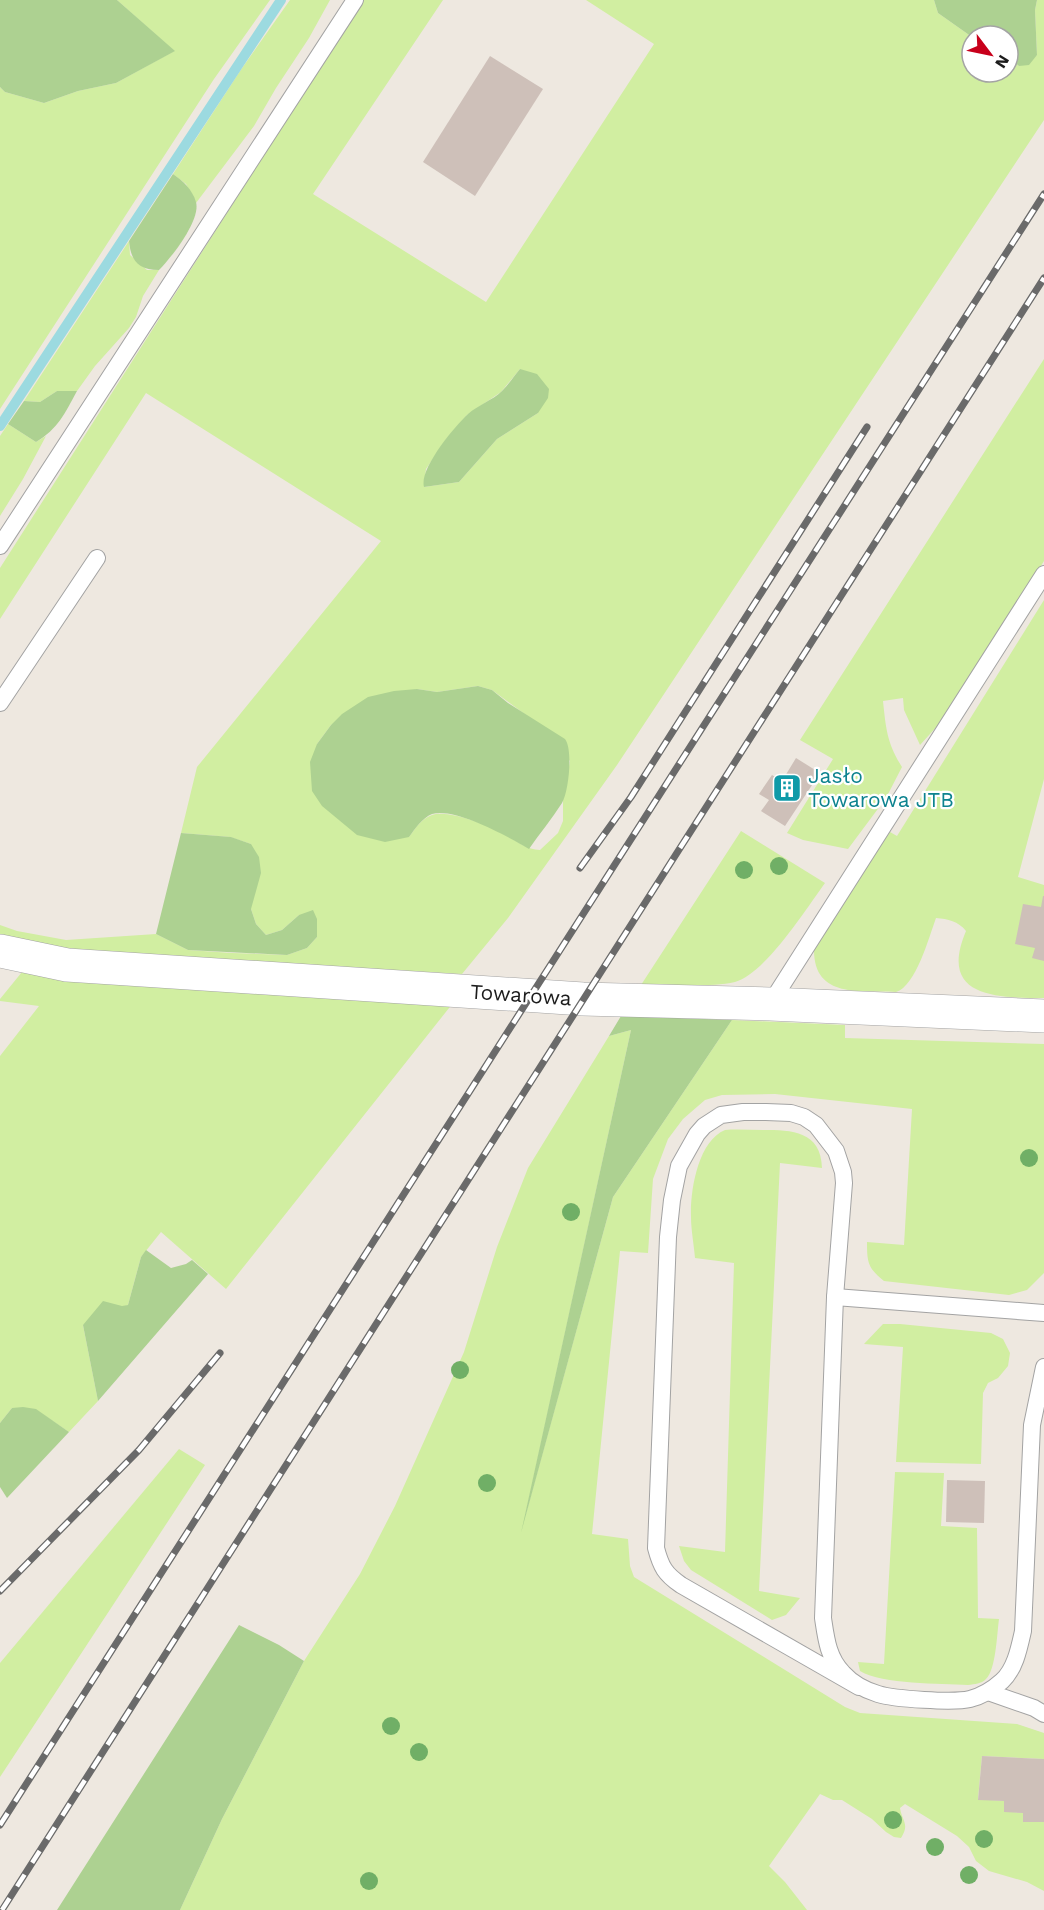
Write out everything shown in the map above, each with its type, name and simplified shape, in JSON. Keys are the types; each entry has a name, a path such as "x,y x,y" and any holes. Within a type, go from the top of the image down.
{"street":[{"name":"Towarowa","path":"0,951 67,965 97,968 583,999 770,1004 1044,1016"}],"lane":[{"path":"0,546 355,0"},
{"path":"0,703 97,558"},
{"path":"770,1004 1044,574"},
{"path":"859,1686 842,1673 831,1657 823,1618 835,1297 843,1172 836,1151 825,1135 804,1117 790,1113 743,1112 721,1115 704,1125 689,1146 679,1166 668,1237 656,1548 667,1576 681,1585 859,1686 880,1695 950,1701 969,1699 988,1692 1004,1680 1016,1660 1023,1631 1032,1425 1044,1367"},
{"path":"835,1297 1044,1313"},
{"path":"988,1692 1034,1708 1044,1714"}],"green space":[{"path":"0,0 117,0 175,51 116,83 78,91 44,103 5,92 0,87"},
{"path":"117,0 270,0 214,79 0,409 0,87 5,92 44,103 78,91 116,83 174,51"},
{"path":"290,0 330,0 254,126 196,203 186,184 173,174 240,71"},
{"path":"363,0 443,0 313,194 486,302 654,44 586,0 934,0 938,13 960,29 960,84 1020,84 1020,65 1037,55 1035,10 1037,0 1044,0 1044,120 617,765 508,918 462,974 119,954 42,945 0,936 0,925 17,931 66,940 156,934 188,950 287,955 307,948 317,937 299,915 282,930 266,935 256,924 251,909 251,844 230,837 181,833 197,767 381,541 146,393 0,619 0,568","holes":["520,369 538,413 497,439 459,482 424,487 426,469 447,438 467,415 501,392","478,686 492,690 526,715 570,761 563,800 563,821 558,833 540,850 525,846 488,826 447,814 428,817 409,837 317,744 331,725 417,689 437,692"]},
{"path":"934,0 1037,0 1035,10 1037,55 1029,65 1020,66 1020,24 960,24 960,29 938,13"},
{"path":"173,174 192,193 196,202 196,210 190,228 171,257 159,270 152,270 137,263 129,241"},
{"path":"129,241 130,255 147,270 159,270 143,296 136,317 129,328 95,366 77,391 57,391 40,402 24,401"},
{"path":"1044,359 1044,561 950,712 920,745 904,710 903,698 883,701 888,736 902,767 886,798 848,849 803,840 787,833 833,759 800,740"},
{"path":"520,369 537,374 549,389 548,398 538,413 497,439 459,482 424,487 424,479 432,459 455,428 468,414 502,391"},
{"path":"57,391 77,391 60,420 44,437 36,442 8,424 24,401 40,402"},
{"path":"8,424 36,442 46,436 0,516 0,436"},
{"path":"1044,600 1044,779 1018,877 1044,885 1044,998 990,994 976,989 965,981 959,969 959,953 966,931 952,921 936,918 916,971 903,988 896,992 855,991 831,984 822,977 816,966 814,950 858,878 890,832 897,836"},
{"path":"478,686 492,690 508,703 565,739 567,744 569,770 567,789 562,803 529,849 482,824 442,813 432,814 425,818 409,837 385,842 357,835 322,806 312,791 310,762 317,744 342,714 368,697 394,691 417,689 437,692"},
{"path":"741,831 825,883 772,954 747,977 735,982 713,985 641,985"},
{"path":"181,833 231,837 251,844 259,857 261,873 251,909 256,924 266,935 282,930 299,915 313,910 317,919 317,937 307,948 287,955 188,950 156,934"},
{"path":"22,972 453,1003 226,1289 161,1232 141,1257 128,1305 83,1325 98,1401 69,1432 36,1410 12,1408 0,1423 0,1056 39,1006 0,1001 0,999"},
{"path":"621,1016 732,1020 613,1197 521,1533 631,1030 609,1036"},
{"path":"732,1020 845,1025 845,1038 1044,1044 1044,1273 1027,1290 1009,1295 884,1281 875,1272 868,1260 867,1242 904,1245 912,1109 775,1094 722,1095 705,1100 683,1119 668,1139 653,1179 648,1253 620,1251 592,1534 628,1539 630,1566 634,1577 845,1707 860,1713 1017,1724 1044,1733 1044,1759 982,1756 978,1799 1004,1801 1004,1811 1023,1813 1023,1822 1044,1822 1044,1891 1027,1882 989,1871 976,1861 969,1847 957,1836 905,1804 900,1808 905,1826 901,1838 886,1832 872,1819 842,1800 833,1800 820,1794 769,1866 807,1910 180,1910 222,1819 304,1661 360,1574 395,1506 464,1352 497,1247 528,1168 609,1036 631,1030 525,1517 613,1197"},
{"path":"725,1130 784,1131 803,1135 816,1146 822,1168 780,1163 759,1591 800,1598 786,1615 772,1620 691,1570 684,1561 679,1546 725,1552 734,1263 695,1258 691,1217 694,1181 702,1156 708,1145"},
{"path":"146,1250 171,1268 192,1260 208,1274 98,1401 83,1325 103,1301 122,1306 128,1305 141,1257"},
{"path":"883,1324 991,1333 1003,1339 1010,1353 1008,1366 998,1378 988,1383 983,1393 981,1464 896,1462 903,1347 864,1344"},
{"path":"12,1408 36,1409 69,1432 7,1498 0,1487 0,1423"},
{"path":"179,1449 205,1465 0,1777 0,1663"},
{"path":"895,1472 944,1473 941,1526 977,1528 978,1618 999,1619 992,1668 986,1679 980,1683 968,1685 897,1681 870,1676 860,1671 858,1662 884,1664"},
{"path":"239,1625 279,1645 304,1661 222,1819 180,1910 57,1910"}],"building":[{"path":"490,56 543,89 475,196 423,162"},
{"name":"Jasło Towarowa JTB","path":"796,758 820,773 785,826 761,811 769,800 759,794 772,775 782,781"},
{"path":"1043,896 1044,961 1032,958 1035,948 1015,944 1023,904 1041,907"},
{"path":"947,1480 985,1481 984,1523 946,1522"},
{"path":"982,1756 1044,1759 1044,1822 1023,1822 1023,1813 1004,1812 1004,1801 978,1800"}],"waterway":[{"path":"0,426 281,0"}],"railway":[{"path":"0,1825 1044,194"},
{"path":"2,1910 1044,278"},
{"path":"580,868 631,797 867,427"},
{"path":"0,1591 139,1450 220,1353"}],"place":[{"name":"Jasło Towarowa JTB","path":"787,788"}]}
